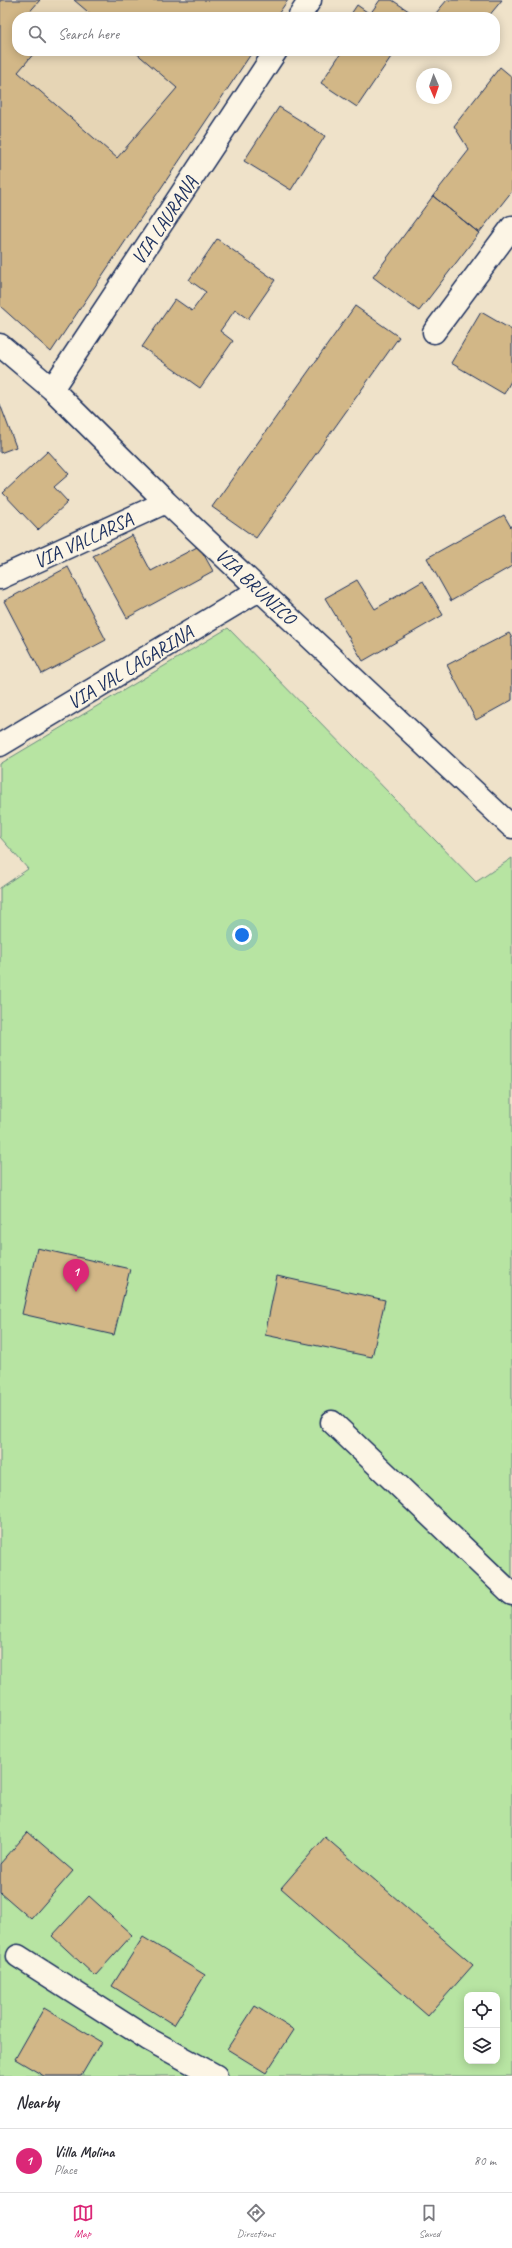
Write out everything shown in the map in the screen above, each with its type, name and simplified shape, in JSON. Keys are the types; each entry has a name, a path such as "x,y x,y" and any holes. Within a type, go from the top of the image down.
{"street":[{"path":"302,12 310,0"},
{"name":"VIA LAURANA","path":"52,389 273,56"},
{"path":"434,332 512,227"},
{"name":"VIA BRUNICO","path":"0,345 52,389 166,502 259,590 508,816"},
{"name":"VIA VALLARSA","path":"0,578 166,502"},
{"name":"VIA VAL LAGARINA","path":"0,744 259,590"},
{"path":"332,1422 512,1594"},
{"path":"18,1956 148,2039 216,2076"}],"shaded area":[{"path":"0,0 288,0 280,12 12,12 12,56 250,56 51,352 0,306"}],"green space":[{"path":"228,628 476,882 512,858 512,2076 0,2076 0,888 28,869 0,837 0,764"}],"building":[{"path":"0,0 40,0 29,12 12,12 12,56 32,56 18,72 117,158 177,88 140,56 250,56 51,352 0,306"},
{"path":"74,0 288,0 280,12 88,12"},
{"path":"380,0 392,0 410,12 371,12"},
{"path":"447,0 502,0 492,12 437,12"},
{"path":"357,5 367,12 352,12"},
{"path":"339,56 392,56 357,107 321,83"},
{"path":"500,67 512,77 512,191 479,233 433,196 469,150 454,126"},
{"path":"279,107 325,136 291,190 244,161"},
{"path":"433,196 479,233 419,311 373,277"},
{"path":"217,239 275,280 248,319 235,310 220,331 233,341 200,388 142,347 175,299 192,311 206,292 189,280"},
{"path":"355,306 399,337 256,538 212,507"},
{"path":"481,312 512,330 512,379 504,394 451,363"},
{"path":"0,404 16,447 0,453"},
{"path":"48,451 69,474 54,487 68,502 38,530 3,493"},
{"path":"504,515 512,529 512,566 451,601 427,558"},
{"path":"132,535 151,571 199,546 213,571 127,618 93,556"},
{"path":"68,567 106,640 42,674 4,601"},
{"path":"357,580 375,609 423,581 443,615 363,661 325,598"},
{"path":"509,633 512,638 512,700 476,720 447,665"},
{"path":"37,1248 130,1269 114,1335 22,1314"},
{"path":"277,1276 385,1300 372,1357 265,1335"},
{"path":"28,1832 73,1871 31,1919 0,1892 0,1864"},
{"path":"325,1837 473,1965 428,2016 281,1888"},
{"path":"89,1896 132,1935 95,1976 52,1936"},
{"path":"143,1937 205,1975 174,2025 112,1986"},
{"path":"255,2006 294,2030 266,2073 227,2049"},
{"path":"44,2008 101,2042 81,2076 44,2076 15,2059"}],"place":[{"name":"Villa Molina","path":"76,1292"}]}
